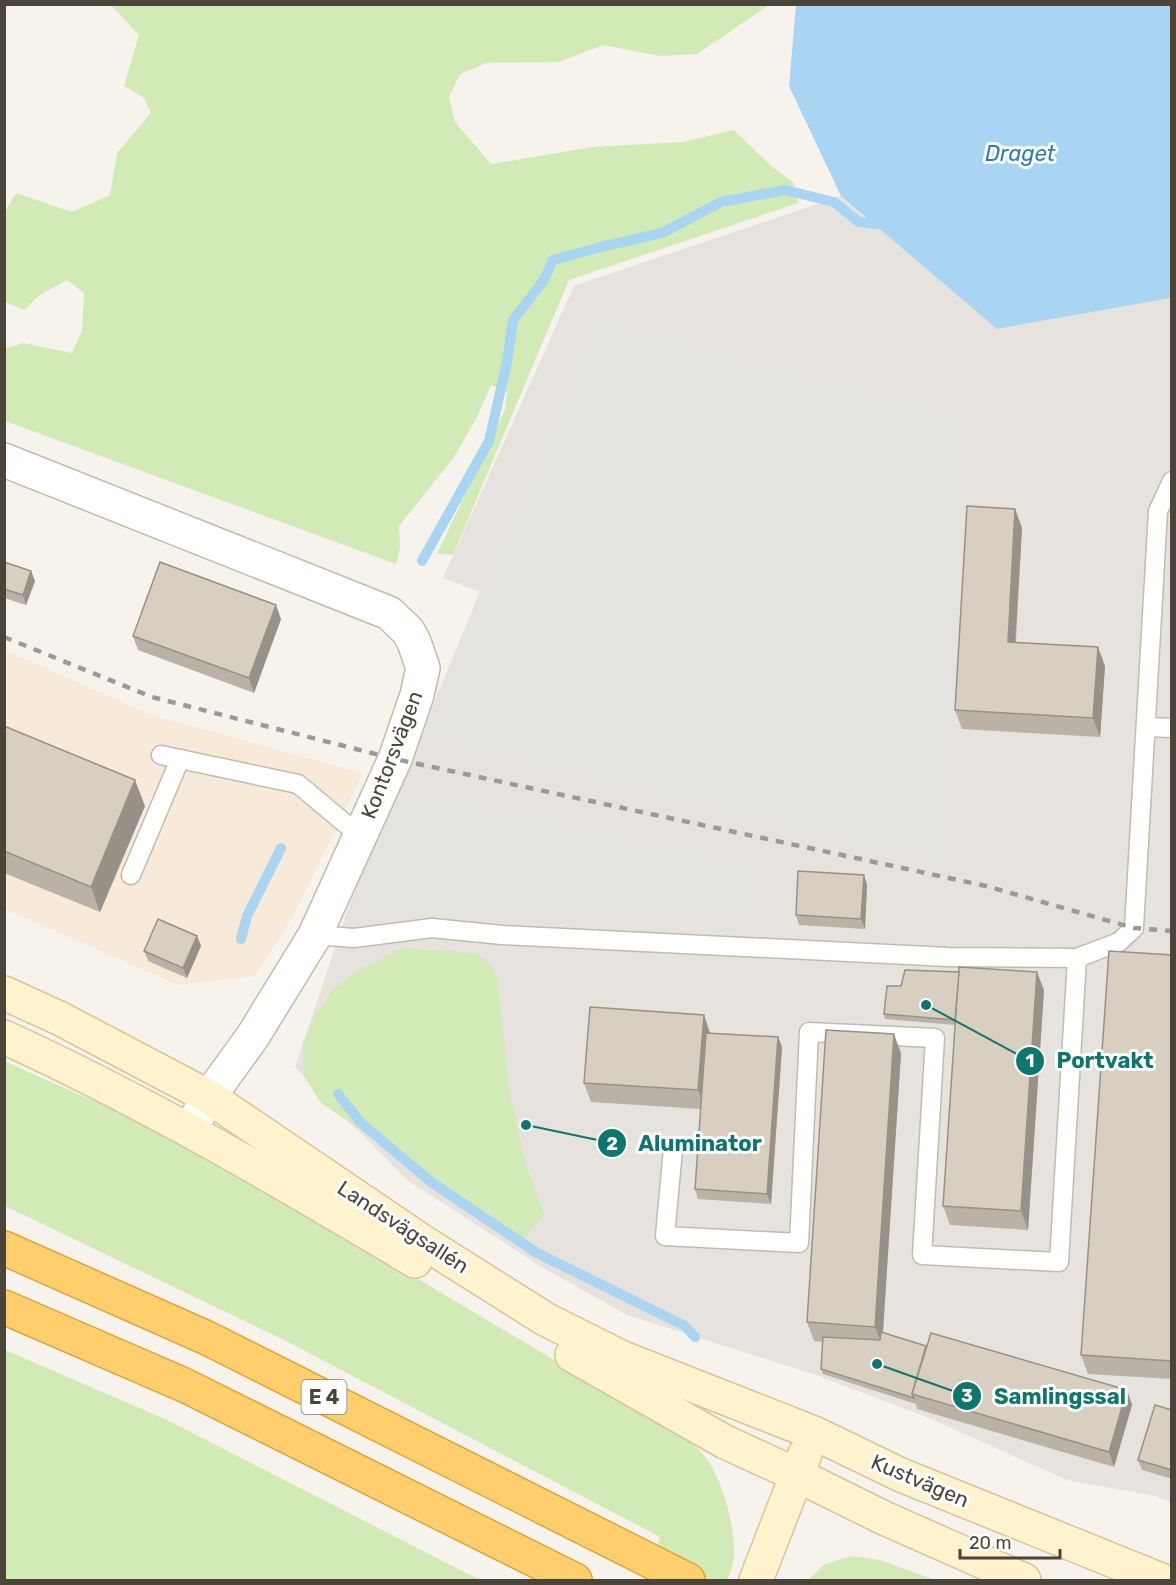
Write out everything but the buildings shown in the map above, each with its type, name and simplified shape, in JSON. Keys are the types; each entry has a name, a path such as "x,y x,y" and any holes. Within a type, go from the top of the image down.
{"highway":[{"name":"E 4","path":"4,1248 207,1338 639,1554 688,1581"},
{"name":"E 4","path":"4,1307 184,1385 575,1581"}],"main road":[{"name":"Landsvägsallén","path":"4,993 59,1018 209,1097 423,1242 545,1319 623,1358 814,1433"},
{"name":"Landsvägsallén","path":"4,1037 81,1072 189,1130 345,1219 618,1382 725,1442 797,1475"},
{"path":"756,1581 814,1433"},
{"name":"Kustvägen","path":"814,1433 901,1475 1161,1581"},
{"path":"797,1475 884,1518 1024,1581"}],"street":[{"name":"Kontorsvägen","path":"4,460 388,613 408,631 423,668 417,695 394,759 315,935 253,1036 209,1097 189,1130"}],"lane":[{"path":"315,935 354,938 432,928 502,935 948,957 1077,958 1119,942 1134,928 1158,511 1172,481"},
{"path":"1147,727 1172,728"},
{"path":"161,755 298,784 360,836"},
{"path":"131,876 180,759"},
{"path":"673,1149 665,1236 799,1243 809,1032 934,1038 922,1255 1059,1262 1077,958"}],"shaded area":[{"path":"841,196 997,329 1171,298 1171,1502 1155,1496 1067,1480 929,1418 816,1375 627,1315 540,1266 407,1180 295,1067 348,909 480,592 443,578 574,286"},
{"path":"596,317 967,411 943,867 421,741 480,592"},
{"path":"5,650 149,714 363,773 294,915 255,976 178,985 5,909"},
{"path":"401,783 762,864 750,925 348,909"}],"green space":[{"path":"111,5 769,5 697,54 660,56 603,45 559,62 487,63 460,74 449,97 455,122 491,164 592,147 683,142 734,130 771,166 794,183 798,203 569,280 453,555 437,554 505,410 507,392 491,385 478,415 454,457 399,526 400,548 396,564 5,421 5,349 23,343 72,353 82,331 84,293 67,280 40,295 24,310 5,302 5,212 16,193 72,212 110,195 117,153 151,113 144,98 124,86 139,35"},
{"path":"402,948 474,953 490,963 497,977 509,1088 526,1166 545,1215 522,1241 321,1103 304,1076 303,1042 332,990 356,972"},
{"path":"4,1061 195,1146 689,1442 699,1450 715,1473 731,1519 734,1550 733,1565 727,1580 647,1580 660,1537 286,1341 5,1206"},
{"path":"5,1350 165,1419 480,1580 5,1580"},
{"path":"852,1556 880,1560 935,1580 808,1580 825,1564"}],"water":[{"name":"Draget","path":"796,5 1171,5 1171,298 997,329 841,196 789,86"}],"waterway":[{"path":"422,561 489,441 507,362 513,320 544,280 553,260 662,233 721,202 785,190 834,202 859,222 875,224"},
{"path":"241,939 247,916 281,848"},
{"path":"338,1094 361,1123 431,1182 537,1253 685,1326 695,1337"}],"railway":[{"path":"4,637 152,697 395,759 986,886 1134,928 1172,931"}],"place":[{"name":"Portvakt","path":"926,1005"},
{"name":"Aluminator","path":"526,1125"},
{"name":"Samlingssal","path":"877,1364"}]}
